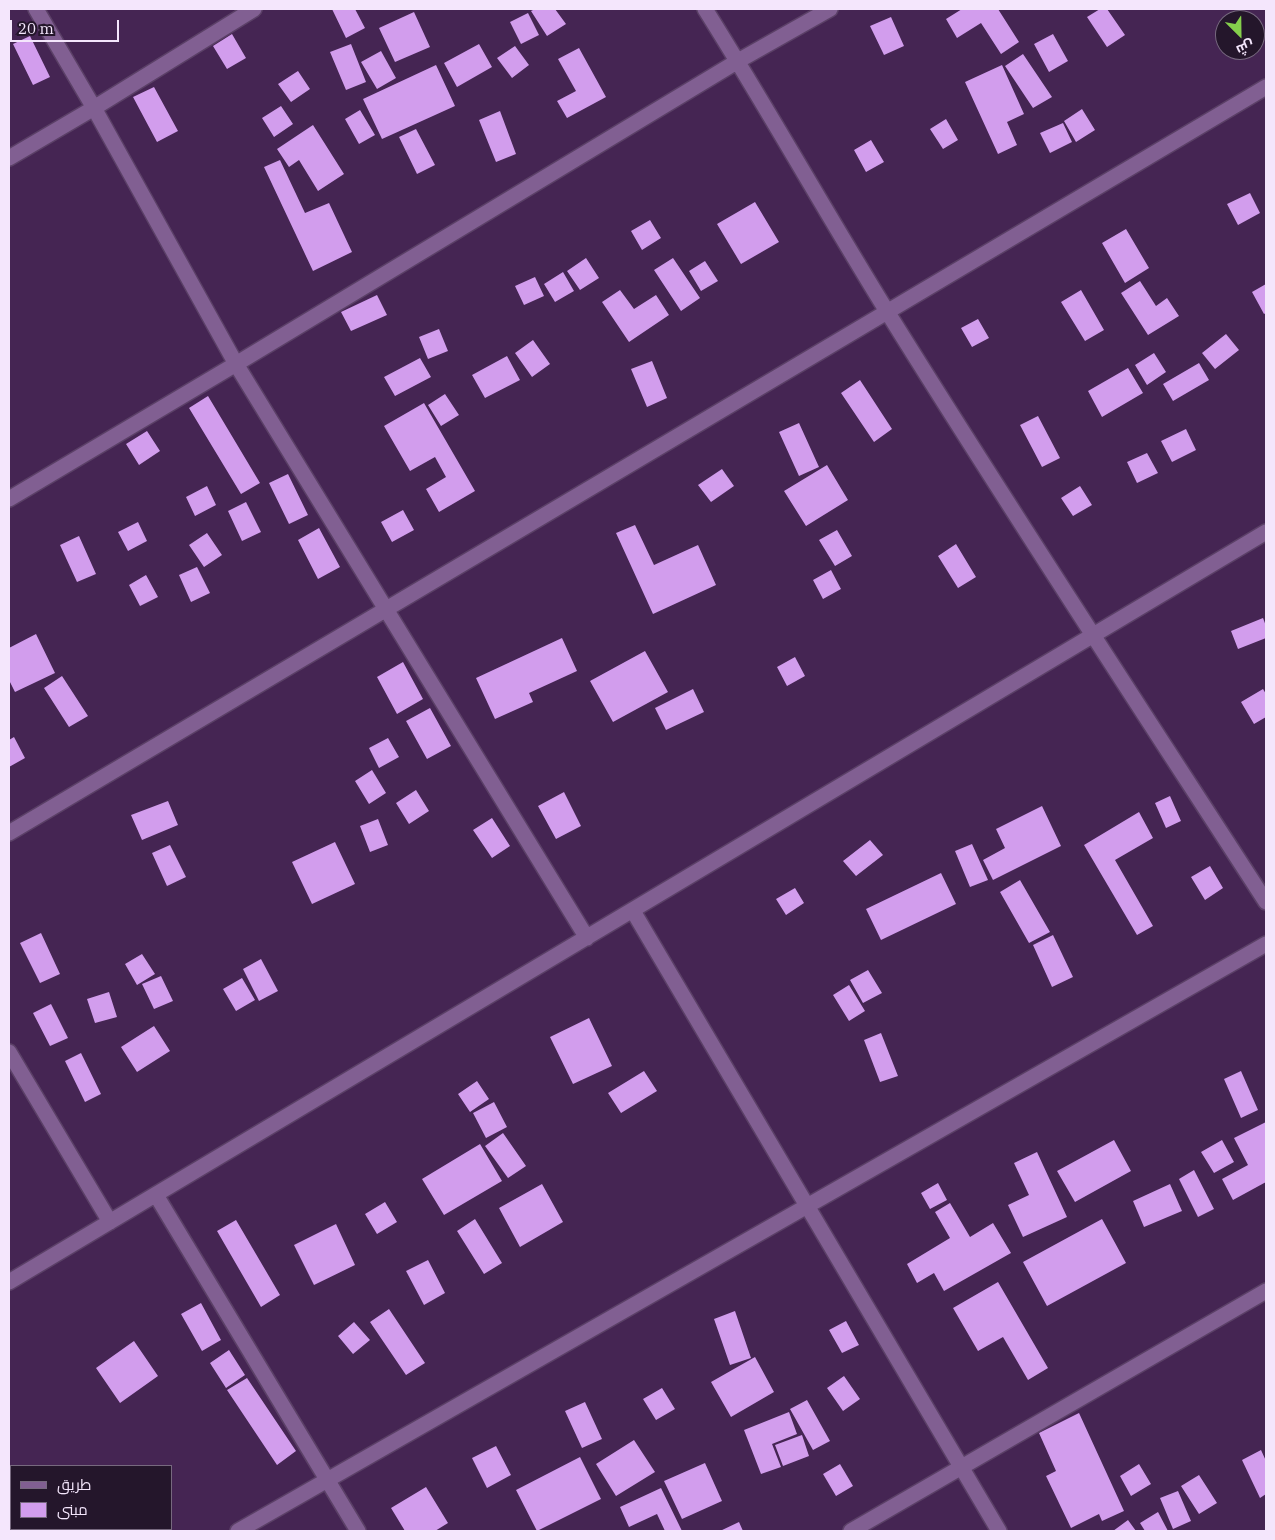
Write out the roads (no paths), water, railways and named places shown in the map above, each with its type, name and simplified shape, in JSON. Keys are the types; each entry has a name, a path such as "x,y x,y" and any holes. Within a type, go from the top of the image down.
{"street":[{"path":"36,9 94,108 236,364 587,938"},
{"path":"9,158 254,9"},
{"path":"705,9 738,61 887,312 1093,636 1266,902"},
{"path":"9,499 738,61 830,9"},
{"path":"9,834 1266,87"},
{"path":"9,1282 1266,532"},
{"path":"633,911 999,1531"},
{"path":"238,1531 1266,944"},
{"path":"9,1052 110,1222"},
{"path":"156,1195 358,1531"},
{"path":"851,1531 1266,1291"}]}
